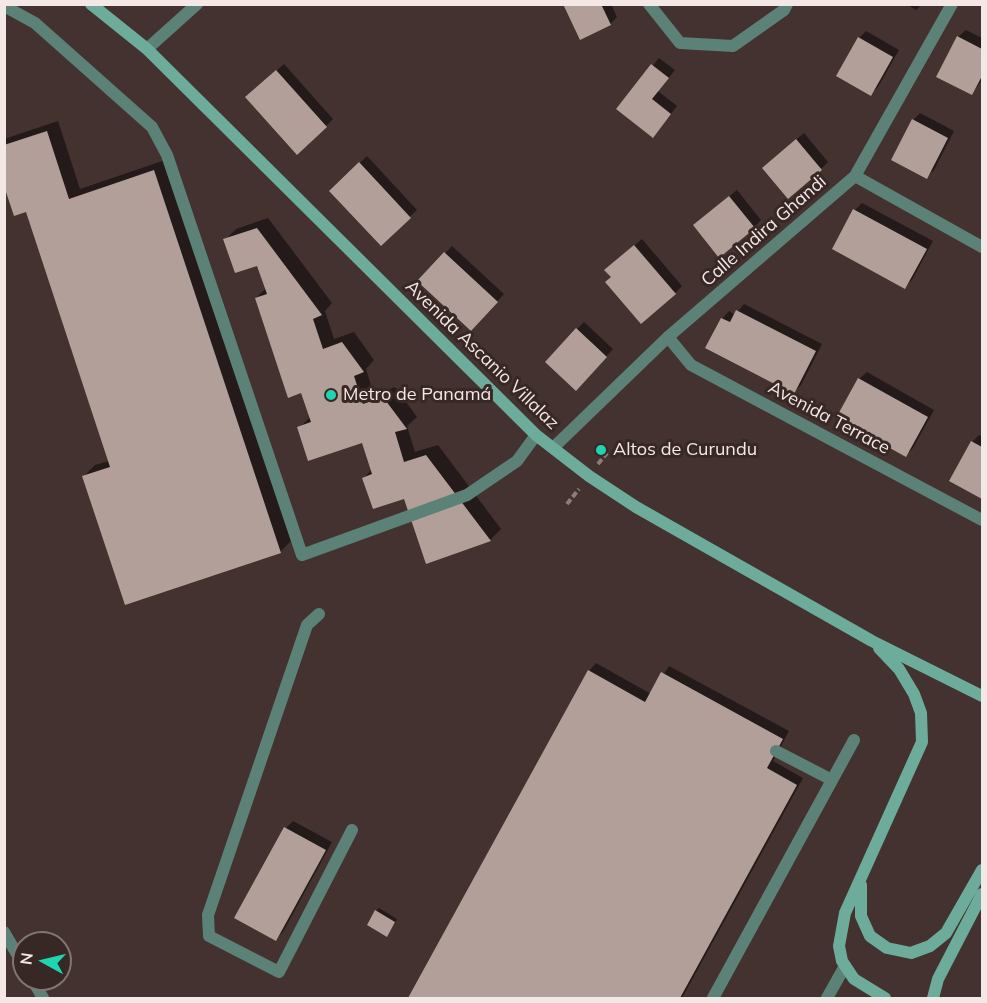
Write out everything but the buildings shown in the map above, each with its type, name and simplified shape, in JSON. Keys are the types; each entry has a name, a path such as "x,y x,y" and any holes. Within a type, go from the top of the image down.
{"main road":[{"name":"Avenida Ascanio Villalaz","path":"91,4 147,49 536,435 589,476 636,507 872,640 982,696"},
{"name":"Avenida Ascanio Villalaz","path":"845,966 840,955 840,928 920,748 922,730 921,713 910,685 899,669 872,640"},
{"path":"863,872 860,908 866,930 875,942 886,948 911,953 930,946 946,933 982,870"},
{"path":"933,999 938,979 982,894"},
{"path":"845,966 854,979 885,999"}],"street":[{"path":"147,49 197,4"},
{"path":"649,4 680,43 733,46 784,10 787,4"},
{"name":"Calle Indira Ghandi","path":"553,448 668,337 855,176 952,4"},
{"path":"4,6 35,23 152,127 157,136 167,155 302,555 467,495 517,461 536,435"},
{"path":"855,176 982,247"},
{"name":"Avenida Terrace","path":"668,337 691,365 982,520"},
{"path":"319,614 307,625 303,636 208,915 209,936 279,972 352,830"},
{"path":"713,999 854,740"},
{"path":"776,751 832,780"},
{"path":"4,932 12,946"},
{"path":"827,999 845,966"}],"place":[{"name":"Metro de Panamá","path":"331,395"},
{"name":"Altos de Curundu","path":"601,450"}]}
